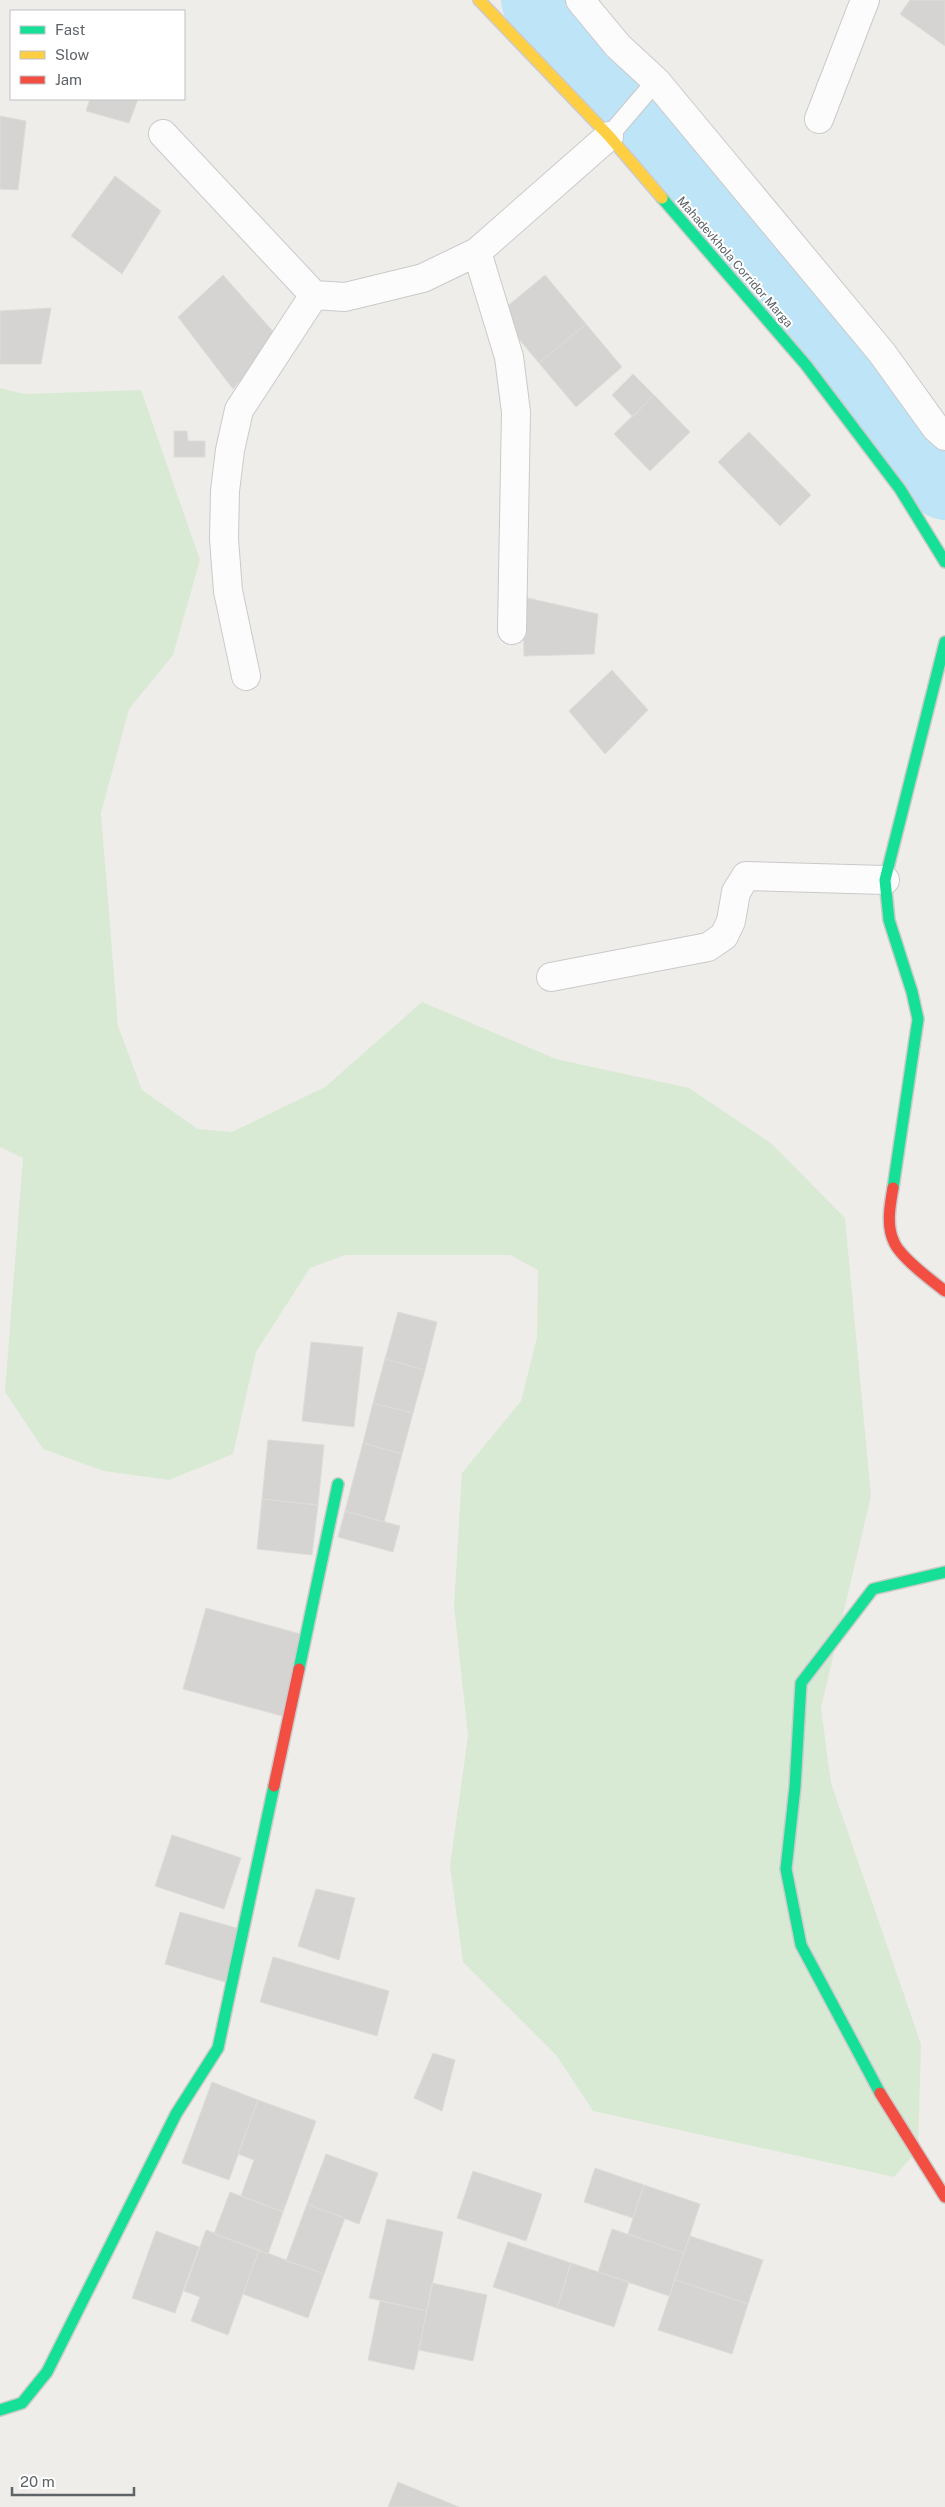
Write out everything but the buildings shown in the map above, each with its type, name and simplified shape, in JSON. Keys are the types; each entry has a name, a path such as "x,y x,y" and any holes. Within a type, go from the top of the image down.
{"street":[{"name":"Mahadevkhola Corridor Marga","path":"479,0 609,136 806,365 900,489 945,562"},
{"path":"580,0 618,46 656,81 942,427"},
{"path":"819,119 865,0"},
{"path":"163,134 314,295 346,297 423,278 477,252 609,136"},
{"path":"477,252 509,356 516,412 512,630"},
{"path":"246,676 228,591 224,539 225,491 230,450 239,410 314,295"},
{"path":"945,642 885,880 889,920 912,992 918,1019 889,1214 894,1243 921,1272 945,1291"},
{"path":"551,977 708,947 724,936 731,921 736,892 746,876 885,880"},
{"path":"0,2410 22,2403 47,2372 176,2114 218,2048 338,1484"},
{"path":"945,1572 873,1589 801,1683 795,1787 786,1869 801,1945 873,2082 945,2197"}],"lane":[{"path":"609,136 656,81"}],"green space":[{"path":"0,388 24,394 141,390 200,560 173,655 129,709 101,813 118,1026 142,1090 198,1129 232,1132 325,1087 422,1002 556,1059 689,1088 772,1144 845,1218 871,1496 821,1708 831,1783 921,2044 918,2150 894,2177 593,2111 556,2055 463,1962 450,1866 468,1736 454,1606 462,1473 521,1401 537,1337 538,1270 510,1255 345,1255 310,1268 256,1352 233,1454 169,1480 104,1471 43,1449 5,1392 23,1158 0,1147"}],"waterway":[{"path":"538,0 853,370 945,483"}],"traffic: fast":[{"path":"662,198 806,365 900,489 945,562"},
{"path":"893,1188 918,1019 912,992 889,920 885,880 945,642"},
{"path":"299,1669 338,1484"},
{"path":"880,2093 801,1945 786,1869 795,1787 801,1683 873,1589 945,1572"},
{"path":"0,2410 22,2403 47,2372 176,2114 218,2048 274,1786"}],"traffic: slow":[{"path":"479,0 609,136 662,198"}],"traffic: jam":[{"path":"893,1188 889,1222 897,1248 909,1261 945,1291"},
{"path":"274,1786 299,1669"},
{"path":"880,2093 945,2197"}]}
